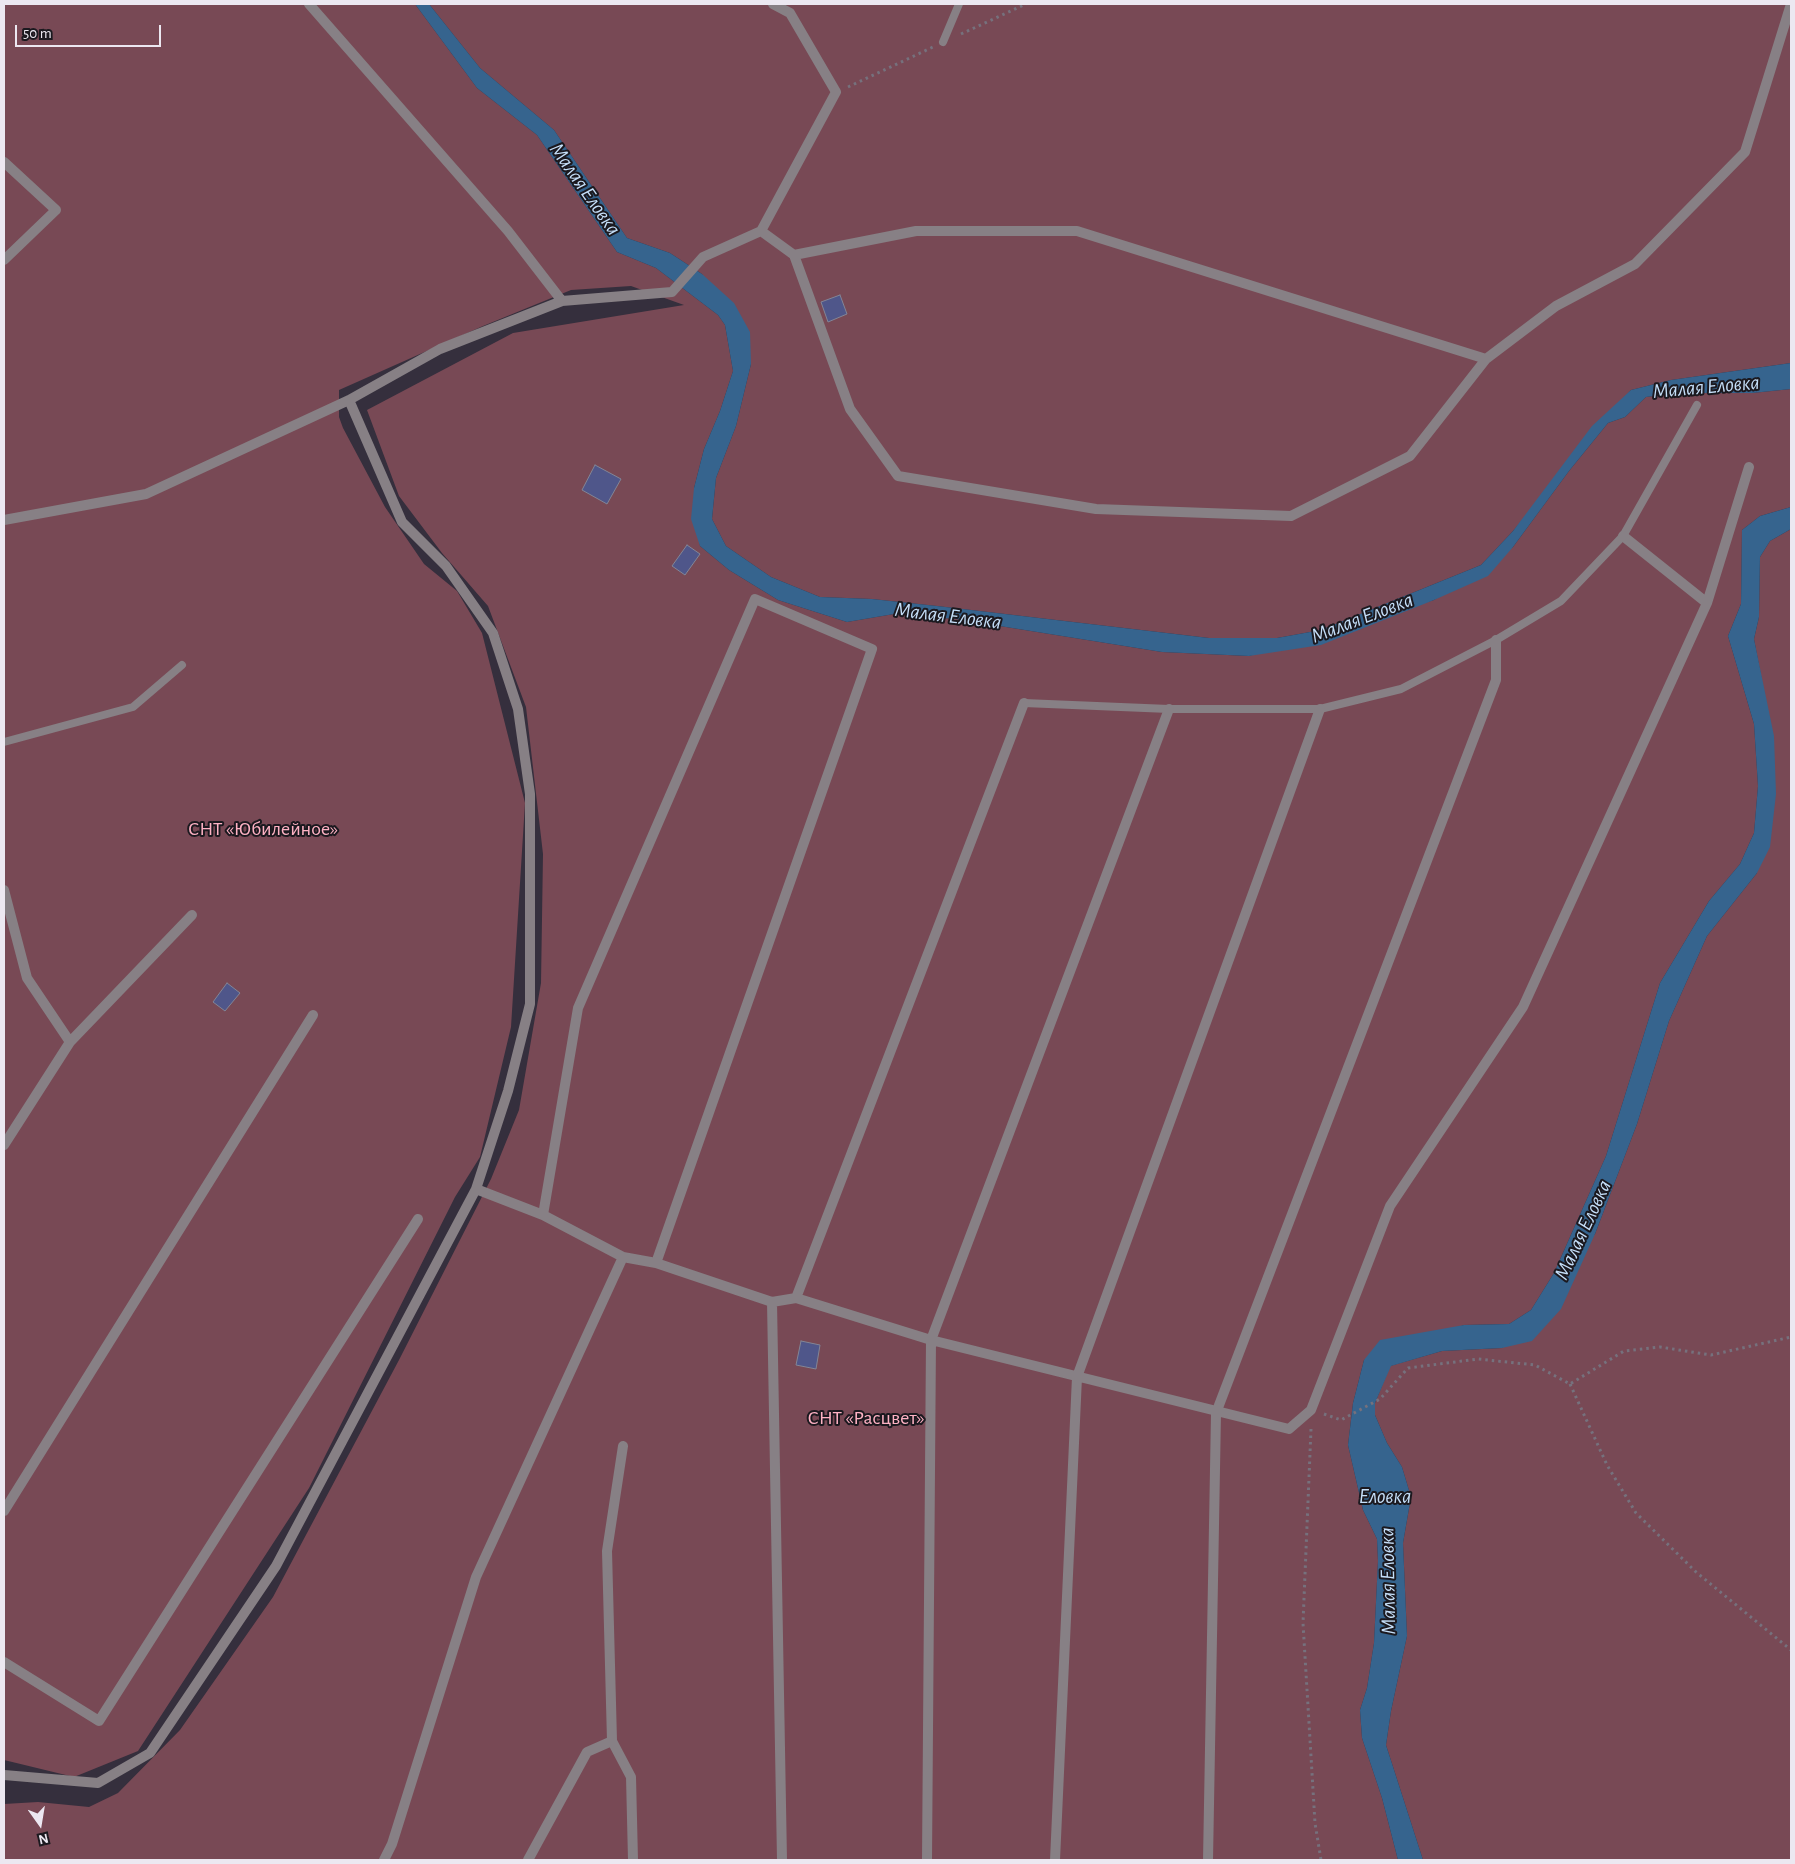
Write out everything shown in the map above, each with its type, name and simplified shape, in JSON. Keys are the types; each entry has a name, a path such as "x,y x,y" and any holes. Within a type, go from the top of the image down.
{"street":[{"path":"309,4 508,231 562,301"},
{"path":"4,520 146,494 349,400 440,349 562,301 672,292 703,257 761,231 836,92 790,14 773,4"},
{"path":"761,231 794,255 850,408 898,476 1096,509 1291,516 1410,456 1486,359 1556,306 1635,264 1745,152 1791,4"},
{"path":"4,162 56,210 4,260"},
{"path":"794,255 916,231 1077,231 1486,359"},
{"path":"4,1775 98,1783 150,1753 276,1566 476,1188 508,1091 530,1004 530,794 518,709 493,633 446,566 402,522 349,400"},
{"path":"476,1188 543,1215 623,1257 656,1263 772,1302 796,1298 931,1340 1216,1413 1289,1429 1310,1410 1390,1206 1523,1007 1707,603 1749,467"},
{"path":"1623,536 1707,603"},
{"path":"543,1215 578,1008 755,599 872,648 656,1263"},
{"path":"1208,1860 1216,1413 1496,680 1496,640"},
{"path":"796,1298 1024,703"},
{"path":"927,1860 931,1340 1169,709"},
{"path":"1055,1860 1077,1377 1320,709"},
{"path":"4,890 27,978 70,1042"},
{"path":"4,1145 70,1042 192,915"},
{"path":"4,1511 313,1016"},
{"path":"4,1662 98,1720 418,1219"},
{"path":"384,1860 392,1844 476,1577 623,1257"},
{"path":"772,1302 782,1860"},
{"path":"623,1446 607,1551 612,1742 631,1776 633,1860"},
{"path":"528,1860 587,1752 612,1742"}],"lane":[{"path":"943,42 959,4"},
{"path":"1024,703 1169,709 1320,709 1401,689 1496,640 1561,601 1623,536 1697,404"},
{"path":"4,742 133,707 182,665"}],"path":[{"path":"1570,1384 1624,1351 1660,1347 1711,1355 1791,1337"},
{"path":"1341,1420 1380,1399 1408,1368 1478,1359 1534,1365 1570,1384 1607,1465 1636,1513 1696,1572 1791,1650"},
{"path":"1310,1410 1312,1443 1304,1623 1314,1823 1321,1860"}],"green space":[{"name":"СНТ «Расцвет»","path":"4,4 415,4 477,88 537,135 617,252 656,268 718,315 725,325 733,371 720,411 704,449 694,488 700,546 729,570 778,600 847,622 894,614 956,619 1162,652 1249,656 1434,600 1513,547 1569,471 1608,423 1625,417 1646,397 1677,393 1752,393 1791,389 1791,507 1760,516 1742,530 1741,604 1728,636 1754,724 1758,786 1754,833 1740,864 1709,901 1660,983 1606,1156 1554,1273 1531,1310 1509,1324 1464,1325 1364,1360 1353,1403 1348,1445 1363,1510 1377,1539 1378,1561 1374,1643 1367,1688 1360,1710 1362,1738 1382,1798 1398,1860 4,1860 4,1804 38,1802 89,1807 118,1793 180,1730 273,1597 399,1360 491,1179 519,1110 541,983 543,854 526,707 488,606 442,553 399,496 367,410 513,333 684,305 631,286 571,290 483,326 339,390 339,417 343,428 385,507 424,564 457,591 482,633 525,803 511,1027 480,1157 455,1197 309,1488 138,1751 74,1777 4,1760"},
{"path":"429,4 1791,4 1791,363 1671,380 1631,390 1513,531 1481,565 1321,630 1277,638 1209,638 872,599 820,597 771,577 726,546 712,519 716,478 736,426 751,364 702,274 670,253 627,238 554,130 480,68"},
{"path":"1791,529 1791,1860 1423,1860 1386,1745 1391,1711 1407,1636 1403,1543 1411,1497 1402,1467 1387,1443 1375,1415 1375,1403 1390,1366 1442,1351 1502,1348 1595,1234 1637,1124 1669,1021 1707,936 1757,873 1762,681 1754,639 1759,617 1760,557 1770,541"}],"water":[{"name":"Малая Еловка","path":"415,4 429,4 480,68 554,130 627,238 670,253 702,274 734,303 750,332 751,364 736,426 716,478 712,519 726,546 771,577 820,597 872,599 1209,638 1277,638 1321,630 1481,565 1513,531 1592,426 1631,390 1671,380 1791,363 1791,389 1752,393 1677,393 1646,397 1625,417 1608,423 1569,471 1513,547 1488,576 1434,600 1321,645 1249,656 1162,652 956,619 894,614 847,622 778,600 729,570 700,546 691,519 694,488 704,449 720,411 733,371 725,325 718,315 656,268 617,252 537,135 477,88"},
{"name":"Еловка","path":"1791,507 1791,529 1770,541 1760,557 1759,617 1754,639 1774,736 1776,794 1770,847 1757,873 1707,936 1669,1021 1637,1124 1595,1234 1561,1309 1532,1341 1502,1348 1442,1351 1391,1366 1375,1403 1375,1415 1387,1443 1402,1467 1411,1497 1403,1543 1407,1636 1391,1711 1386,1745 1423,1860 1398,1860 1382,1798 1362,1738 1360,1710 1367,1688 1374,1643 1378,1561 1377,1539 1363,1510 1348,1445 1353,1403 1364,1360 1380,1340 1464,1325 1509,1324 1531,1310 1554,1273 1606,1156 1660,983 1709,901 1740,864 1754,833 1758,786 1754,724 1728,636 1741,604 1742,530 1760,516"}],"building":[{"path":"840,295 847,314 828,322 821,302"},
{"path":"595,465 621,479 607,504 582,490"},
{"path":"687,545 700,554 685,575 672,566"},
{"path":"227,983 240,993 225,1011 213,1002"},
{"path":"801,1341 820,1345 816,1369 796,1365"}],"park label":[{"name":"СНТ «Юбилейное»","path":"263,829"}]}
